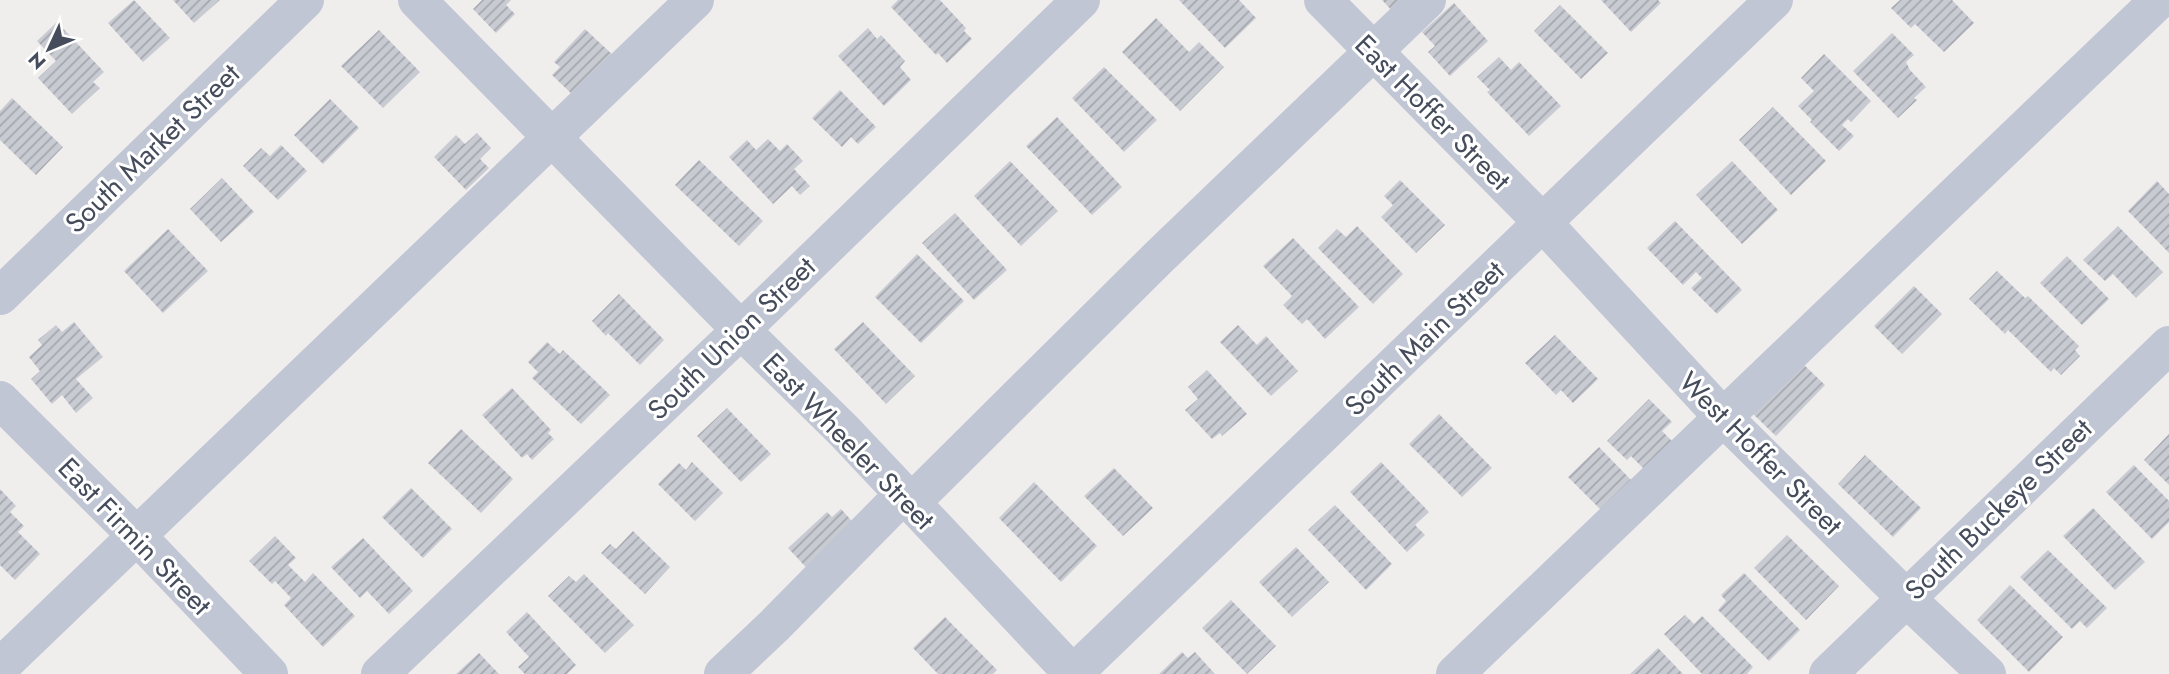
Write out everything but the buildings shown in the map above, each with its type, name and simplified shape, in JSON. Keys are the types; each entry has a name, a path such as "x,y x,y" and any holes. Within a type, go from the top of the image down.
{"street":[{"name":"South Market Street","path":"0,296 304,0"},
{"name":"East Wheeler Street","path":"417,0 844,431 1073,674"},
{"path":"0,667 695,0"},
{"name":"South Union Street","path":"380,674 741,330 1081,0"},
{"name":"East Hoffer Street","path":"1323,0 1544,223"},
{"path":"723,674 1427,0"},
{"name":"South Main Street","path":"1073,674 1774,0"},
{"path":"1455,674 2159,0"},
{"name":"West Hoffer Street","path":"1544,223 1722,416 1987,674"},
{"name":"South Buckeye Street","path":"1828,674 2169,345"},
{"name":"East Firmin Street","path":"0,400 137,536 269,674"}]}
